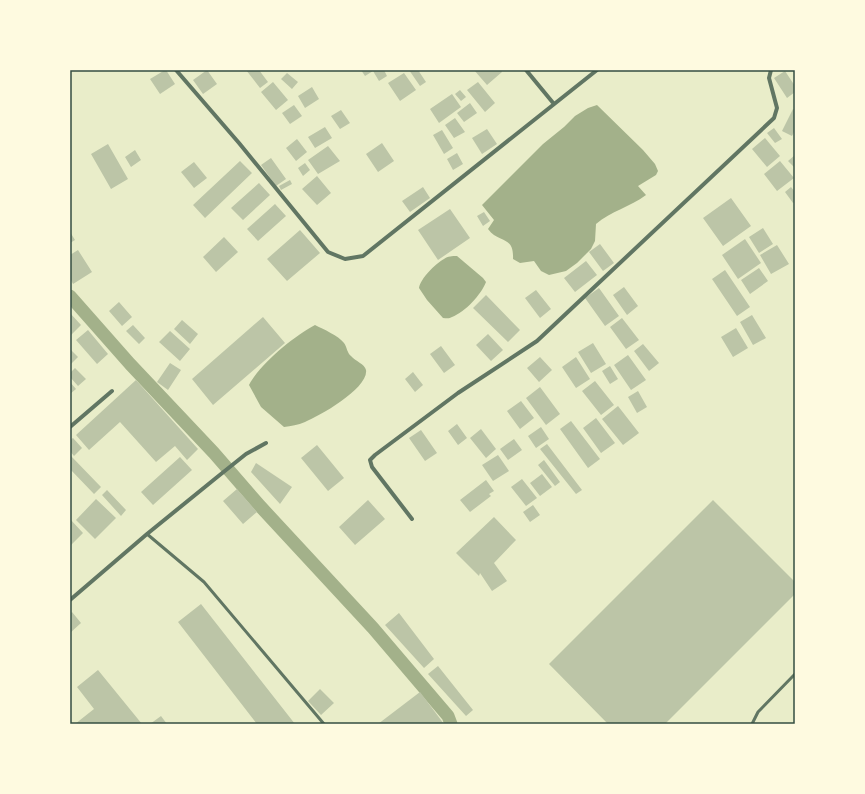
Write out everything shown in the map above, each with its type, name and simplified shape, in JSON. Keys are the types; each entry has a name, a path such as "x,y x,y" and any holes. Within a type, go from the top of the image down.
{"street":[{"path":"176,70 239,143 328,252 345,259 363,256 597,70"},
{"path":"526,70 554,104"},
{"path":"412,519 372,467 370,460 374,455 458,393 537,341 774,118 778,108 769,78 771,70"},
{"path":"70,427 112,391"},
{"path":"70,600 147,534 216,478 246,454 266,443"}],"lane":[{"path":"147,534 204,582 324,724"},
{"path":"752,724 758,712 795,674"}],"shaded area":[{"path":"597,105 643,150 655,164 658,171 656,175 638,186 646,195 596,224 595,241 591,249 577,263 566,271 549,275 541,271 534,261 520,263 513,259 513,251 511,246 492,234 488,229 494,220 482,205 543,144 575,116 588,108"},
{"path":"457,256 486,282 484,287 467,307 451,318 443,318 427,300 419,288 425,276 440,261 447,257"},
{"path":"315,325 342,340 350,355 365,368 365,377 352,393 332,408 305,422 284,427 261,407 249,385 261,368 278,351 297,336"}],"building":[{"path":"165,70 175,84 160,94 150,79"},
{"path":"207,70 217,84 203,94 193,80"},
{"path":"246,70 259,70 268,82 260,88"},
{"path":"361,70 384,70 387,76 379,81 373,71 365,76"},
{"path":"409,70 418,70 426,82 420,86"},
{"path":"474,70 501,70 502,72 487,85"},
{"path":"785,71 795,86 795,92 787,98 774,78"},
{"path":"287,73 298,82 292,89 281,79"},
{"path":"404,73 416,90 400,101 388,83"},
{"path":"273,82 288,100 276,110 261,92"},
{"path":"478,82 495,103 485,112 467,90"},
{"path":"312,87 319,99 305,108 298,96"},
{"path":"460,90 466,97 461,101 455,94"},
{"path":"452,94 461,107 439,123 430,109"},
{"path":"470,103 477,113 464,122 457,113"},
{"path":"294,105 302,116 290,124 282,113"},
{"path":"793,109 795,110 795,130 792,136 782,131"},
{"path":"341,110 350,123 340,129 331,116"},
{"path":"455,118 465,132 454,138 445,125"},
{"path":"325,127 332,138 315,148 308,137"},
{"path":"774,128 782,139 775,143 767,133"},
{"path":"487,129 497,144 482,154 472,138"},
{"path":"442,130 453,148 444,154 433,135"},
{"path":"765,138 780,156 767,167 752,149"},
{"path":"297,139 307,152 296,161 286,148"},
{"path":"382,143 394,161 378,172 366,154"},
{"path":"108,144 128,179 111,189 91,154"},
{"path":"328,146 340,161 318,174 308,160"},
{"path":"135,150 141,160 131,167 125,157"},
{"path":"457,153 463,164 453,170 447,159"},
{"path":"795,155 795,168 788,161"},
{"path":"271,158 286,179 276,186 261,165"},
{"path":"240,161 252,173 205,218 193,205"},
{"path":"780,161 794,178 777,191 764,174"},
{"path":"194,162 207,178 194,188 181,172"},
{"path":"305,163 310,170 303,176 298,168"},
{"path":"317,176 331,193 317,205 302,189"},
{"path":"290,180 292,184 281,190 279,186"},
{"path":"259,183 270,195 243,220 231,208"},
{"path":"423,187 430,198 410,212 402,201"},
{"path":"791,187 795,192 795,202 793,203 785,192"},
{"path":"731,198 751,226 723,246 703,218"},
{"path":"275,204 286,216 258,241 247,229"},
{"path":"450,209 470,238 438,260 418,230"},
{"path":"484,212 490,221 483,226 477,216"},
{"path":"763,228 773,244 759,253 749,237"},
{"path":"300,230 320,253 287,281 267,259"},
{"path":"70,232 75,240 70,243"},
{"path":"224,237 238,252 216,272 203,257"},
{"path":"745,239 761,263 738,279 722,255"},
{"path":"600,244 614,263 603,271 589,252"},
{"path":"777,245 789,264 771,274 760,255"},
{"path":"78,250 92,272 73,284 70,278 70,255"},
{"path":"586,261 597,275 575,292 564,278"},
{"path":"759,268 768,281 750,294 741,280"},
{"path":"725,270 750,307 737,316 712,279"},
{"path":"624,287 638,306 627,315 613,295"},
{"path":"599,288 619,316 605,326 585,298"},
{"path":"536,290 551,309 540,318 525,298"},
{"path":"486,295 520,330 508,342 473,308"},
{"path":"119,302 132,317 122,326 109,311"},
{"path":"70,313 81,325 70,336"},
{"path":"752,315 766,338 753,345 740,322"},
{"path":"263,317 285,343 213,405 192,379"},
{"path":"622,318 639,340 626,349 610,327"},
{"path":"182,320 198,334 190,344 174,329"},
{"path":"133,325 145,338 139,344 126,331"},
{"path":"736,328 748,348 733,357 721,337"},
{"path":"88,330 108,354 97,364 76,340"},
{"path":"170,331 190,349 180,361 159,342"},
{"path":"488,334 503,350 491,361 476,345"},
{"path":"593,343 606,364 591,373 578,352"},
{"path":"643,344 659,363 649,371 634,351"},
{"path":"441,346 455,365 444,373 430,354"},
{"path":"70,349 78,357 70,365"},
{"path":"628,355 646,380 631,390 614,365"},
{"path":"540,357 552,370 539,382 527,368"},
{"path":"576,357 590,379 576,388 562,367"},
{"path":"170,363 181,370 168,390 157,382"},
{"path":"610,366 618,379 610,384 602,371"},
{"path":"75,368 86,379 78,386 70,377 70,373"},
{"path":"413,372 423,385 415,392 405,379"},
{"path":"136,380 198,449 187,460 175,446 156,462 120,422 89,450 76,435"},
{"path":"595,381 614,405 601,415 582,391"},
{"path":"70,382 76,389 70,394"},
{"path":"540,387 560,414 546,425 526,398"},
{"path":"638,391 647,407 637,413 628,397"},
{"path":"521,401 534,418 520,429 507,411"},
{"path":"618,406 639,433 623,445 602,419"},
{"path":"596,418 615,443 601,453 583,428"},
{"path":"571,421 600,459 588,468 560,429"},
{"path":"457,424 467,438 458,445 448,431"},
{"path":"541,427 549,439 536,448 528,436"},
{"path":"481,429 496,449 486,458 470,438"},
{"path":"421,430 437,453 425,461 409,438"},
{"path":"73,438 82,448 74,456 70,451 70,440"},
{"path":"514,439 522,450 508,460 500,449"},
{"path":"547,444 582,490 576,494 540,449"},
{"path":"317,445 344,478 328,491 301,458"},
{"path":"70,455 101,487 94,494 70,469"},
{"path":"498,455 509,471 493,481 482,465"},
{"path":"180,457 192,470 153,505 141,492"},
{"path":"544,460 560,482 555,486 538,465"},
{"path":"256,463 292,487 280,504 251,472"},
{"path":"542,474 552,487 540,496 530,483"},
{"path":"522,479 537,498 526,506 511,487"},
{"path":"486,480 494,491 489,494 491,496 470,512 460,500"},
{"path":"237,489 257,512 243,524 223,501"},
{"path":"107,490 126,510 121,516 102,495"},
{"path":"96,499 116,518 95,539 76,520"},
{"path":"368,500 385,519 355,545 339,527"},
{"path":"713,500 795,582 795,594 665,724 608,724 549,664"},
{"path":"533,505 540,515 530,522 523,512"},
{"path":"494,517 516,540 494,563 507,581 492,591 480,573 479,576 456,553"},
{"path":"70,519 83,533 70,546"},
{"path":"201,604 295,724 257,724 178,622"},
{"path":"72,612 81,623 70,633 70,614"},
{"path":"399,613 434,659 424,668 385,625"},
{"path":"438,666 473,710 466,716 428,674"},
{"path":"98,670 142,724 75,724 94,709 77,687"},
{"path":"320,689 334,703 321,715 308,701"},
{"path":"420,692 444,724 378,724"},
{"path":"161,716 167,724 150,724"}],"waterway":[{"path":"70,296 130,364 214,453 260,506 373,628 448,716 451,724"}]}
